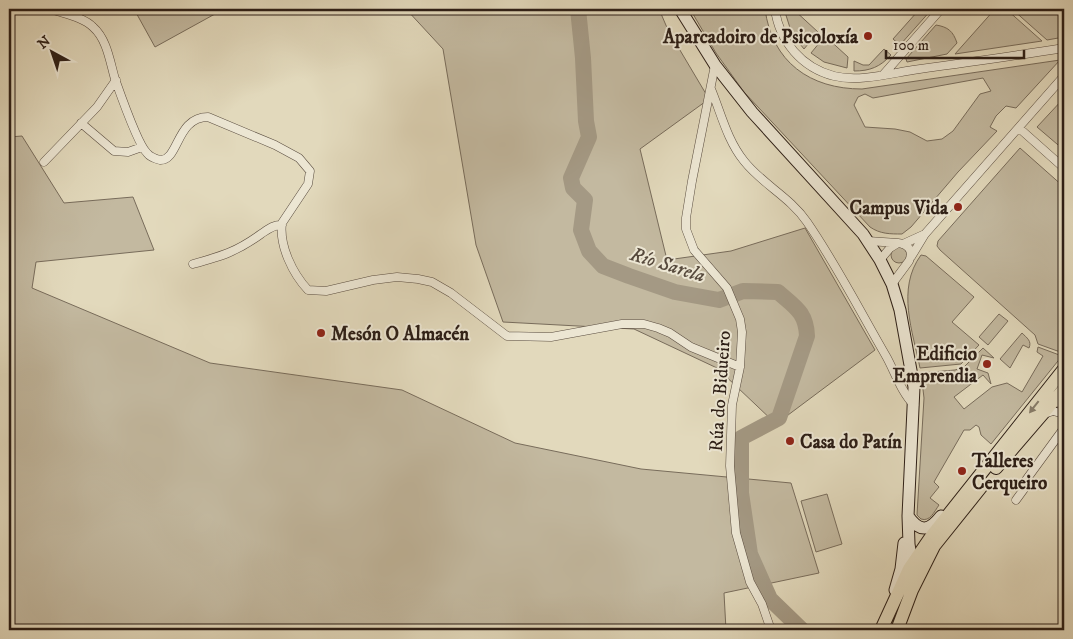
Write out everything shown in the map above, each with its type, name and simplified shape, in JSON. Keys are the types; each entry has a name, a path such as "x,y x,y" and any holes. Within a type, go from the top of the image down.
{"main road":[{"path":"897,630 934,540 1017,428 1064,369"},
{"path":"881,630 912,564 1064,388"}],"street":[{"path":"51,9 93,26 104,43 142,147 148,155 162,160 166,159 190,122 200,117 208,117 238,128 299,158 310,171 310,178 282,225 282,236 295,273 308,290 326,291 373,280 397,277 418,279 432,282 451,293 507,336 551,337 622,324 644,324 670,333 691,347 740,366"},
{"path":"680,9 715,64 752,112 868,241 892,284 900,310 913,376 915,406 908,516 913,575 891,630"},
{"path":"775,9 785,39 795,52 824,73 844,78 883,75 1064,48"},
{"path":"883,75 941,9"},
{"path":"715,64 711,89 738,154 745,163 791,204 806,221 853,298 908,399 915,406"},
{"path":"892,284 907,266 925,234 1064,76"},
{"path":"44,162 97,107 116,80"},
{"name":"Rúa do Bidueiro","path":"711,89 693,171 686,229 694,250 728,288 740,319 742,332 740,366 732,405 730,466 736,533 750,582 762,604 771,630"},
{"path":"81,123 114,151 128,152 142,147"},
{"path":"1018,128 1064,168"},
{"path":"193,264 242,248 277,224 282,225"},
{"path":"880,260 890,248 925,234"},
{"path":"868,241 900,243 910,248 911,257"},
{"path":"1064,397 1061,406 1064,413"},
{"path":"1042,415 1053,411 1064,413"},
{"path":"908,516 912,523 919,527 927,528 934,525 1017,428"},
{"path":"1016,500 1024,489 1026,480 1064,428"},
{"path":"892,606 901,569 908,516"}],"shaded area":[{"path":"134,9 224,9 155,47"},
{"path":"406,9 659,9 668,30 709,99 640,149 667,260 731,251 805,228 875,350 776,424 717,368 634,329 503,322 476,245 443,49"},
{"path":"690,9 765,9 769,28 785,58 810,78 843,88 862,89 1060,60 1016,108 1006,106 996,116 990,127 997,131 958,172 911,227 902,234 889,234 870,227 744,92 716,53","holes":["983,78 991,91 980,94 953,131 942,139 927,141 910,132 865,127 854,105 858,97 865,94 873,98"]},
{"path":"784,9 793,9 818,32 804,49 792,34"},
{"path":"918,9 932,9 900,45 893,39"},
{"path":"995,9 1006,9 1042,41 955,54"},
{"path":"1012,9 1064,9 1064,37 1047,40"},
{"path":"936,25 950,30 957,43 947,54 907,62 906,59"},
{"path":"825,36 848,57 847,68 824,62 811,53"},
{"path":"884,49 891,55 883,63 870,69 854,71 854,61 863,65 869,65"},
{"path":"1064,100 1064,150 1037,127"},
{"path":"22,136 64,203 133,197 154,250 36,262 32,288 210,363 402,390 515,443 641,469 791,483 819,573 724,593 726,630 283,630 256,625 257,630 9,630 9,137"},
{"path":"1020,148 1064,187 1063,353 1038,344 1035,335 937,246 938,241"},
{"path":"896,247 902,247 907,252 905,261 896,263 891,258 891,252"},
{"path":"921,255 926,256 974,297 952,322 979,345 961,364 920,368 908,311 908,296 913,268"},
{"path":"999,314 1008,321 988,345 979,337"},
{"path":"1022,333 1029,341 1030,346 1029,348 1023,345 1010,368 1000,359"},
{"path":"1038,347 1062,356 991,444 981,435 979,427 976,425 970,430 964,430 934,482 939,487 930,498 939,505 929,518 921,519 917,515 924,398 921,373 955,370 964,367 983,348 994,358 982,355 977,369 988,373 991,384 983,375 954,397 964,409 992,387 1007,383 1022,392 1043,356 1037,352"},
{"path":"827,494 842,544 816,552 801,501"}],"waterway":[{"name":"Río Sarela","path":"578,9 586,121 589,137 571,178 573,188 585,200 581,230 589,251 603,266 675,292 719,300 743,291 778,292 802,315 807,336 779,418 741,438 741,493 750,554 770,599 802,630"}],"place":[{"name":"Aparcadoiro de Psicoloxía","path":"868,36"},
{"name":"Campus Vida","path":"958,207"},
{"name":"Mesón O Almacén","path":"321,333"},
{"name":"Edificio Emprendia","path":"987,364"},
{"name":"Casa do Patín","path":"790,441"},
{"name":"Talleres Cerqueiro","path":"962,471"}]}
